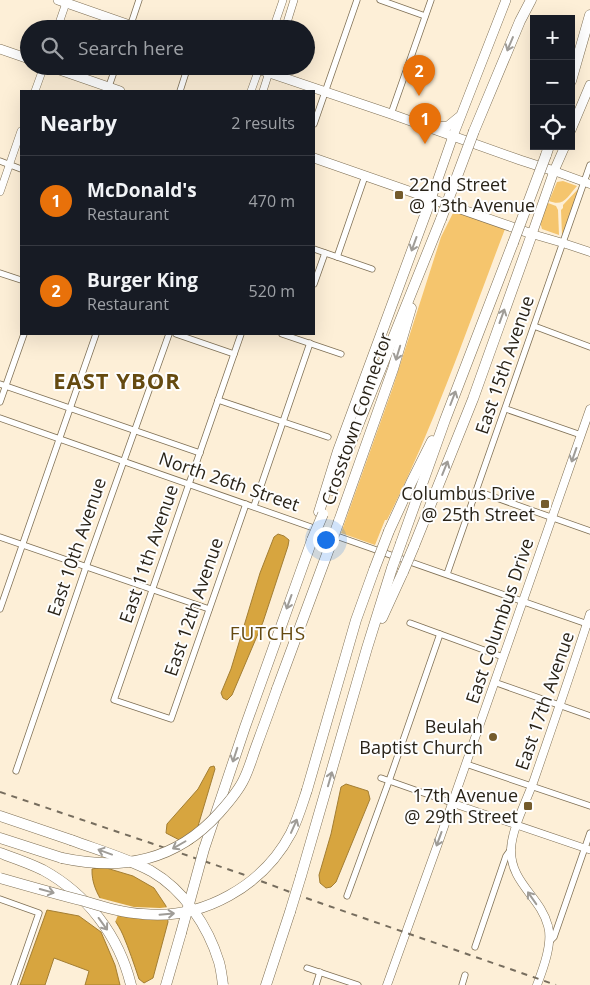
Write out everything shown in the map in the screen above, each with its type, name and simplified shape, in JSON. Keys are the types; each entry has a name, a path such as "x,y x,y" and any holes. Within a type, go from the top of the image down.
{"highway":[{"path":"166,985 204,849 321,513 432,240 474,131 531,0"},
{"path":"575,67 590,15"},
{"path":"266,985 301,876 392,568 445,420 547,150"},
{"path":"321,513 338,450 431,199"},
{"path":"367,648 414,546 472,399 532,234"},
{"name":"Crosstown Connector","path":"0,838 80,862 114,864 135,862 163,854 185,842 207,826 233,797 244,780 339,521 393,369 432,240"},
{"path":"0,878 136,914 165,914 185,912 214,903 236,892 269,864 285,844 299,814 349,642 389,530 421,462 445,420"},
{"path":"0,816 124,859 151,872 164,881 186,901 200,920 214,947 223,985"},
{"path":"0,853 23,861 54,876 90,906 116,943 131,985"}],"main road":[{"path":"431,199 453,136 506,0"},
{"path":"63,1 112,20"},
{"path":"0,49 20,56"},
{"path":"71,75 108,89"},
{"path":"282,75 325,92 587,183"},
{"path":"575,121 590,86"},
{"path":"426,126 448,126 461,115"},
{"path":"532,234 563,150"},
{"path":"315,158 532,234 590,252"},
{"name":"East Columbus Drive","path":"389,985 590,409"},
{"name":"East 17th Avenue","path":"511,848 517,825 560,706 590,614"},
{"path":"511,848 514,870 549,927 546,957 537,985"}],"street":[{"path":"132,20 139,0"},
{"path":"276,20 283,0"},
{"path":"287,20 294,0"},
{"path":"315,121 357,0"},
{"path":"380,0 425,16"},
{"path":"391,114 431,0"},
{"path":"59,20 63,1"},
{"path":"35,90 41,75"},
{"path":"108,89 113,75"},
{"path":"180,90 185,75"},
{"path":"251,90 257,75"},
{"path":"263,90 268,75"},
{"path":"0,192 20,133"},
{"path":"0,161 20,168"},
{"name":"East 15th Avenue","path":"447,574 563,243 587,183 590,165"},
{"path":"337,257 365,176"},
{"path":"315,249 372,270"},
{"path":"315,281 325,253"},
{"path":"0,273 20,280"},
{"path":"534,326 590,347"},
{"path":"0,402 3,385 24,335"},
{"path":"0,609 96,335"},
{"name":"East 10th Avenue","path":"16,771 169,335"},
{"path":"179,335 234,354"},
{"name":"East 11th Avenue","path":"171,720 114,700 241,335"},
{"path":"296,336 341,354"},
{"path":"254,506 310,343"},
{"path":"3,385 200,453"},
{"path":"218,400 328,437"},
{"path":"506,408 581,435"},
{"name":"North 26th Street","path":"0,418 588,624"},
{"path":"477,491 590,530"},
{"name":"East 12th Avenue","path":"171,720 246,504"},
{"path":"0,537 209,609"},
{"path":"410,624 503,657"},
{"path":"347,896 390,781 440,634"},
{"path":"494,682 590,716"},
{"path":"466,764 590,806"},
{"path":"381,778 587,849"},
{"path":"549,942 554,937 587,849 590,833"},
{"path":"475,947 506,856 511,848"},
{"path":"0,900 38,913 14,985"},
{"path":"307,968 358,985"},
{"path":"316,985 320,972"},
{"path":"462,985 465,976"}],"shaded area":[{"path":"563,181 577,186 562,202 554,203 549,201 557,182"},
{"path":"580,187 562,235 561,210 563,205"},
{"path":"548,203 556,206 558,210 559,235 542,229 540,222"},
{"path":"454,211 505,229 435,413 404,485 387,520 385,520 375,545 341,533 393,387 441,237"},
{"path":"278,534 289,540 288,546 263,622 232,695 227,700 223,698 221,693 231,669 260,573 274,537"},
{"path":"214,766 215,769 193,843 189,845 166,833 167,824 198,789 210,767"},
{"path":"346,784 368,791 370,799 336,882 331,887 326,888 320,883 319,875 331,834 341,787"},
{"path":"103,867 133,876 154,888 166,906 168,922 153,978 144,983 139,979 119,927 103,904 95,887 92,869"},
{"path":"47,910 79,916 101,932 115,965 120,985 85,985 89,971 54,958 45,985 20,985"}],"pier":[{"path":"96,897 134,907 169,907 170,919 148,920 118,915 114,925"}],"railway":[{"path":"0,792 242,874 556,985"}],"place":[{"name":"Burger King","path":"419,96"},
{"name":"McDonald's","path":"425,144"},
{"name":"22nd Street @ 13th Avenue","path":"399,195"},
{"name":"Columbus Drive @ 25th Street","path":"545,504"},
{"name":"Beulah Baptist Church","path":"493,737"},
{"name":"17th Avenue @ 29th Street","path":"528,806"}],"district":[{"name":"EAST YBOR","path":"117,381"},
{"name":"FUTCHS","path":"268,633"}]}
